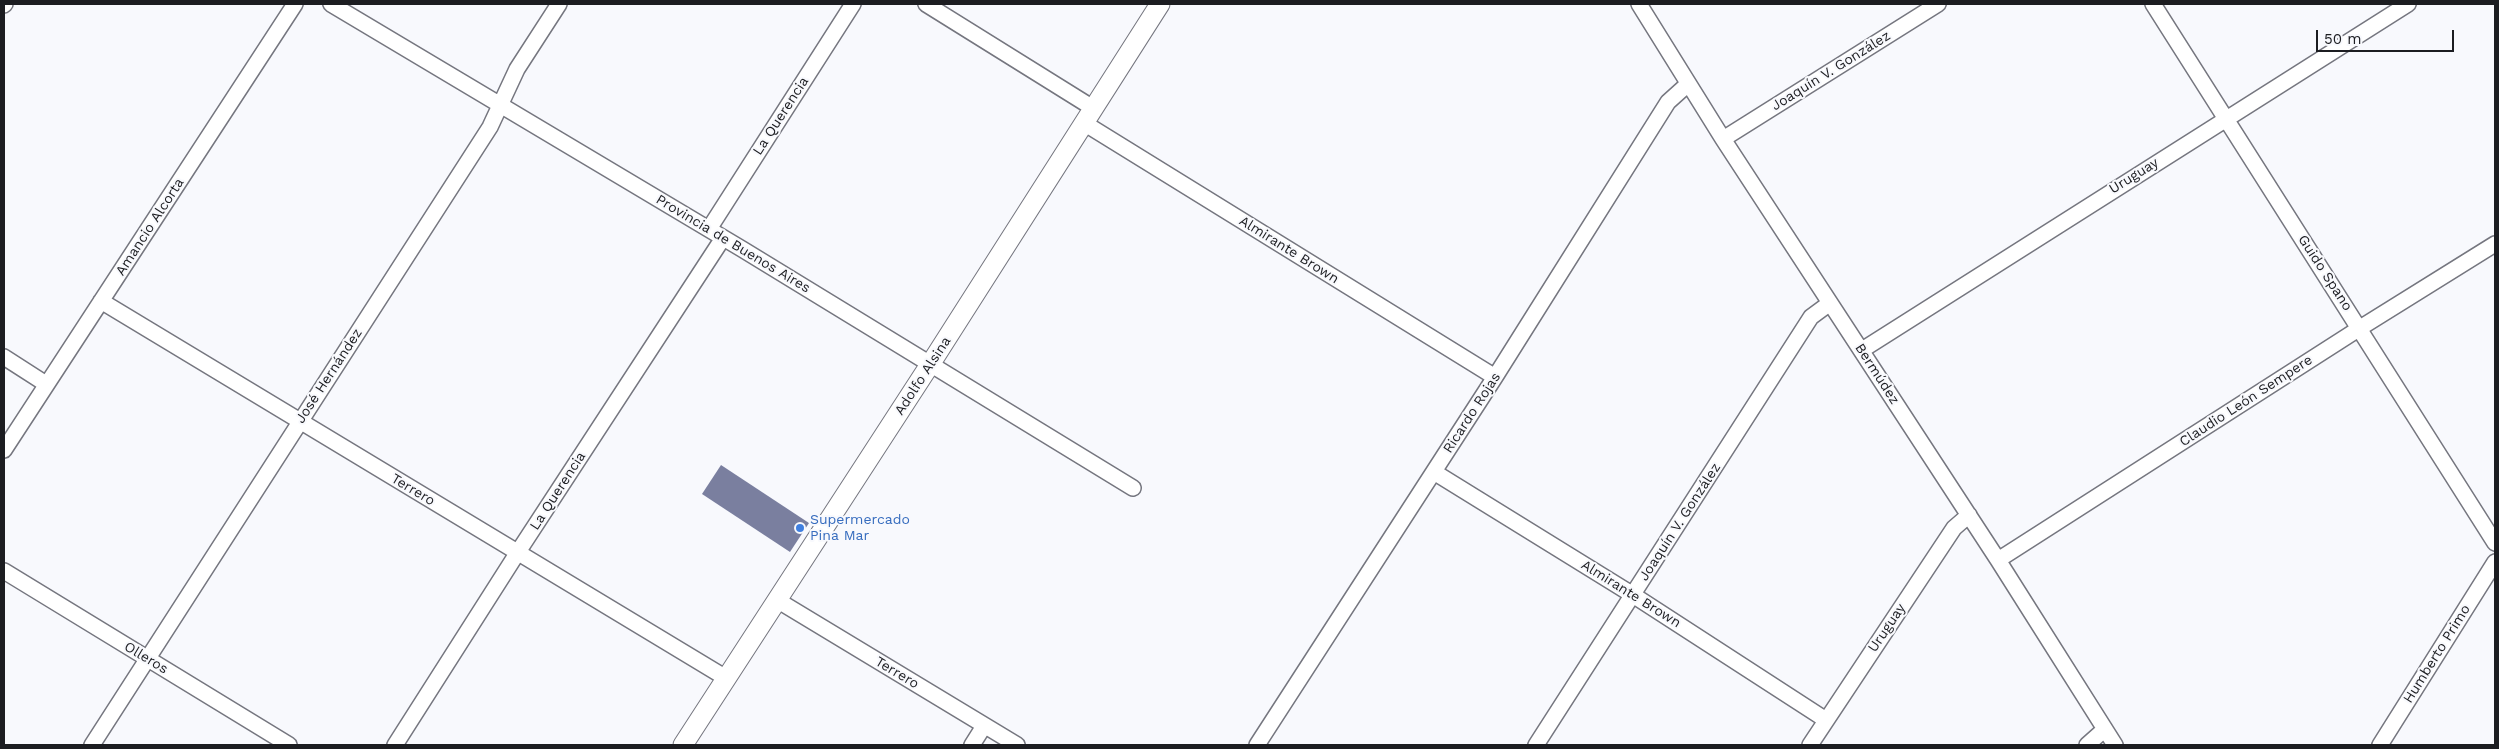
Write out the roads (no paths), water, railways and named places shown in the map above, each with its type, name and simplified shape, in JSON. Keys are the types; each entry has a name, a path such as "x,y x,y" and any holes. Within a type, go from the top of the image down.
{"street":[{"name":"Amancio Alcorta","path":"4,450 295,4"},
{"name":"Provincia de Buenos Aires","path":"331,4 502,104 931,363 1133,488"},
{"name":"José Hernández","path":"92,745 490,126 517,69 559,4"},
{"name":"La Querencia","path":"709,229 853,4"},
{"name":"Almirante Brown","path":"926,4 1088,115 1495,377"},
{"name":"Adolfo Alsina","path":"683,745 931,363 1160,4"},
{"name":"Bermúdez","path":"1639,4 1723,139 1998,560 2115,745"},
{"name":"Joaquín V. González","path":"1723,139 1938,4"},
{"name":"Guido Spano","path":"2153,4 2495,543"},
{"name":"Uruguay","path":"1862,350 2408,4"},
{"name":"Ricardo Rojas","path":"1256,745 1495,377 1668,102 1688,84"},
{"name":"La Querencia","path":"395,745 518,552 723,238"},
{"name":"Claudio León Sempere","path":"1998,560 2360,328 2495,244"},
{"name":"Terrero","path":"101,301 726,678"},
{"name":"Joaquín V. González","path":"1536,745 1811,317 1830,304"},
{"path":"4,357 46,384"},
{"name":"Almirante Brown","path":"1434,472 1633,595 1826,720"},
{"name":"Uruguay","path":"1810,745 1954,528 1968,514"},
{"name":"Humberto Primo","path":"2384,744 2495,562"},
{"name":"Olleros","path":"4,571 289,745"},
{"name":"Terrero","path":"777,600 1016,745"},
{"path":"972,745 984,726"},
{"path":"2087,745 2105,729"}],"place":[{"name":"Supermercado Pina Mar","path":"800,528"}]}
